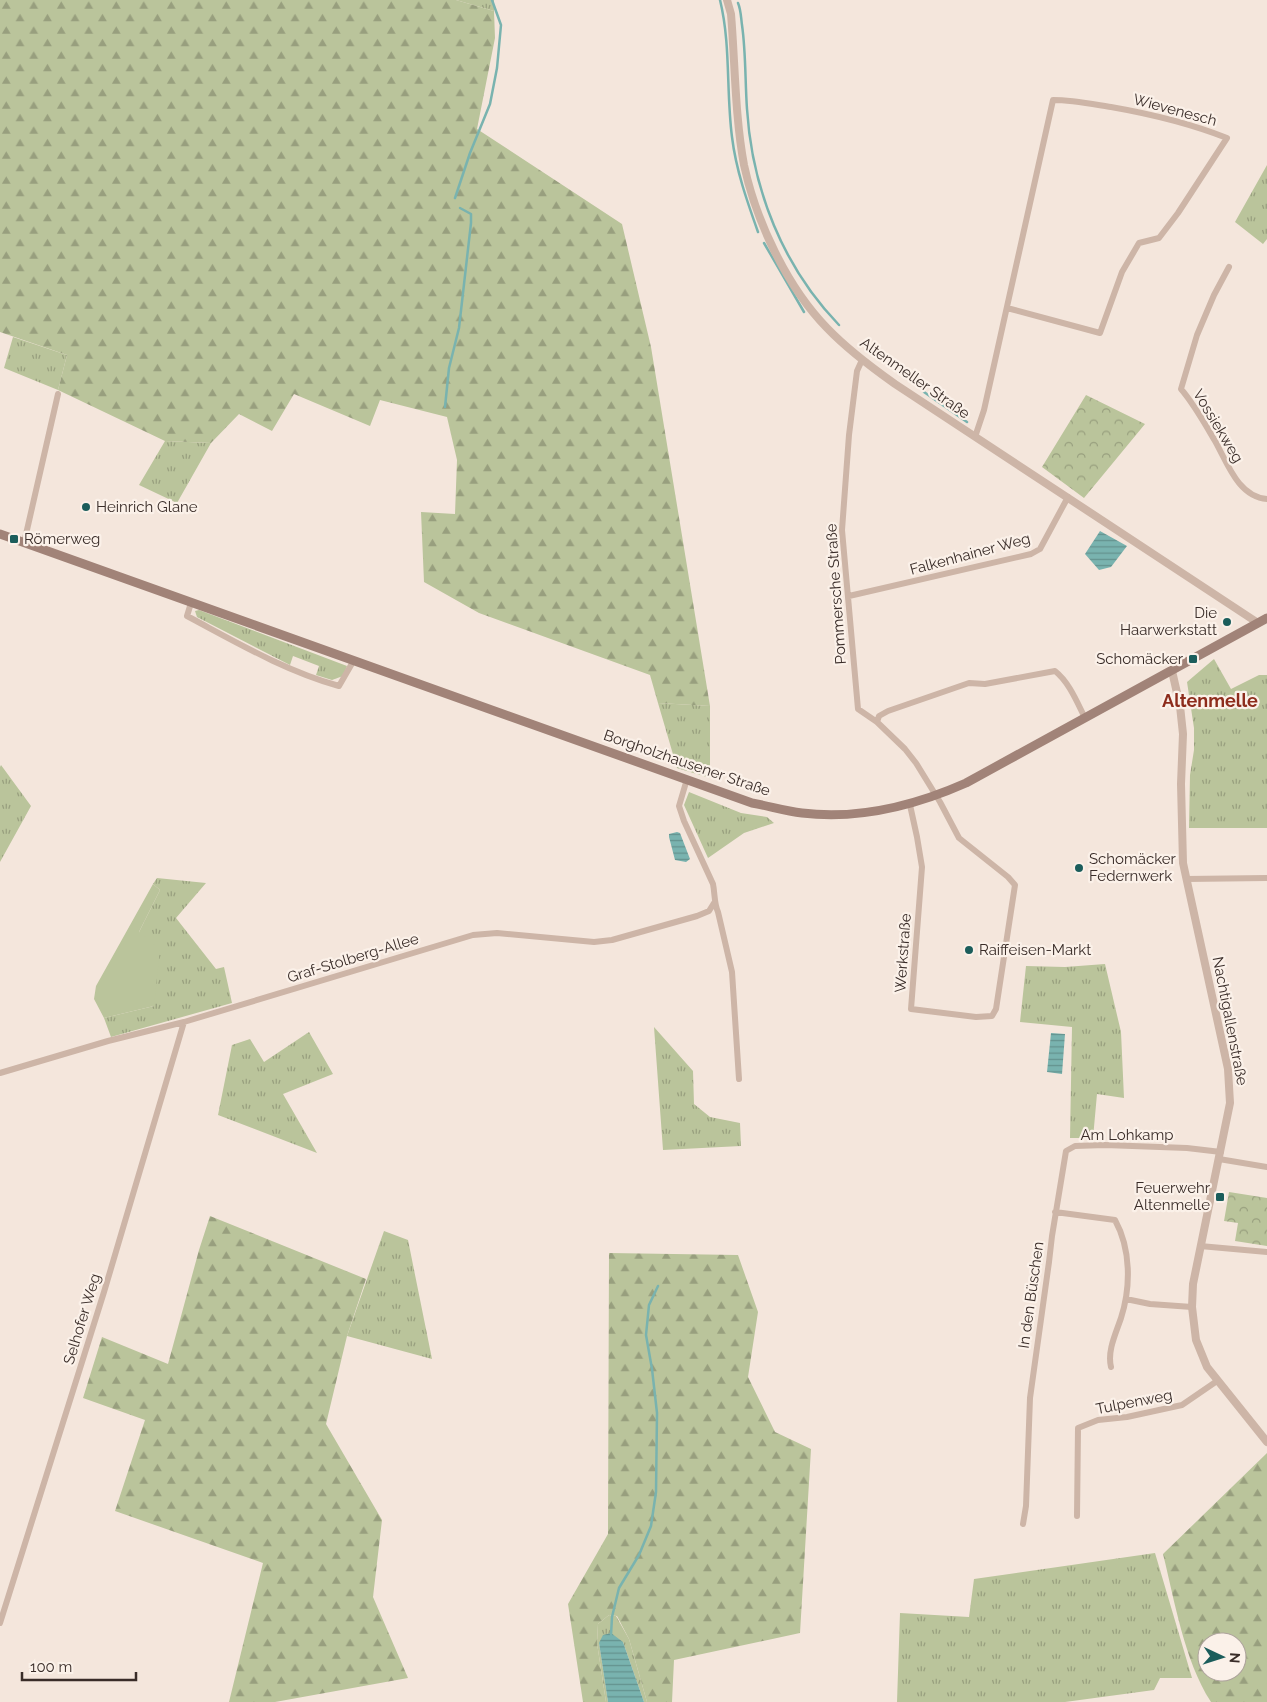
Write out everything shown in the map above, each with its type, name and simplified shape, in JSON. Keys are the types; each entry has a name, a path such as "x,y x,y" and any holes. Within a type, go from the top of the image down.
{"main road":[{"name":"Borgholzhausener Straße","path":"0,534 752,803 801,813 843,814 878,811 910,805 936,796 966,783 1267,618"}],"street":[{"name":"Altenmeller Straße","path":"727,0 731,14 740,135 752,194 778,260 803,298 826,327 862,360 975,437 1068,496 1258,623"},
{"name":"Wievenesch","path":"975,437 982,420 1053,100 1069,100 1149,114 1181,122 1227,138 1178,213 1159,238 1139,243 1122,272 1100,333 1007,308"},
{"name":"Vossiekweg","path":"1229,267 1214,295 1197,335 1181,390 1215,441 1239,483 1251,494 1260,499 1267,499"},
{"name":"Pommersche Straße","path":"862,360 857,371 849,435 842,535 858,709 877,722 905,750 936,796 959,838 1008,877 1015,885"},
{"path":"24,543 58,394"},
{"name":"Falkenhainer Weg","path":"848,596 1036,552 1040,549 1068,496"},
{"path":"191,603 187,616 283,666 323,682 338,686 354,660"},
{"name":"Nachtigallenstraße","path":"1172,670 1180,706 1183,734 1183,862 1228,1069 1230,1103 1193,1284 1192,1307 1196,1340 1206,1366 1267,1442"},
{"path":"877,722 879,716 888,711 968,683 985,684 1055,671 1070,689 1084,718"},
{"path":"687,779 680,806 684,821 713,884 715,893 714,903 718,912 732,972 739,1080"},
{"name":"Werkstraße","path":"910,805 922,867 911,1009 976,1017 992,1016 996,1009 1015,885"},
{"path":"1186,879 1267,878"},
{"name":"Graf-Stolberg-Allee","path":"0,1073 108,1041 184,1022 473,935 497,933 594,942 612,940 697,916 709,911 714,903"},
{"name":"Selhofer Weg","path":"0,1623 104,1292 184,1022"},
{"name":"Am Lohkamp","path":"1055,1212 1066,1151 1075,1146 1161,1146 1220,1155"},
{"path":"1220,1155 1267,1167"},
{"path":"1055,1212 1115,1220 1121,1232 1126,1255 1128,1284 1126,1300 1112,1345 1111,1367"},
{"name":"In den Büschen","path":"1023,1524 1026,1506 1030,1398 1055,1212"},
{"path":"1200,1246 1267,1252"},
{"path":"1126,1300 1192,1307"},
{"name":"Tulpenweg","path":"1077,1516 1078,1428 1098,1420 1127,1418 1182,1405 1217,1381"}],"green space":[{"path":"0,0 456,0 494,11 495,38 477,129 622,224 651,347 710,706 658,703 650,675 479,613 424,582 421,512 455,514 457,460 447,417 380,400 370,426 294,394 272,431 239,414 211,443 165,441 58,390 67,355 0,332"},
{"path":"456,0 494,0 494,11"},
{"path":"1267,165 1267,239 1263,244 1235,222"},
{"path":"13,337 67,355 58,390 4,368"},
{"path":"1086,395 1145,424 1084,498 1042,467"},
{"path":"165,441 211,443 177,503 139,485"},
{"path":"199,610 347,666 343,676 332,680 316,675 319,666 293,656 290,665 197,617 195,611"},
{"path":"1214,659 1231,689 1259,675 1267,675 1267,828 1189,828 1190,775 1194,750 1194,728 1187,682"},
{"path":"658,703 710,706 710,778 677,768"},
{"path":"1,765 31,806 0,862 0,767"},
{"path":"689,792 741,813 767,817 774,823 744,833 708,858 684,805"},
{"path":"157,878 206,883 176,918 216,969 224,967 232,1003 111,1037 104,1018 154,1006 139,932 160,890 153,884"},
{"path":"153,884 160,890 139,932 160,949 154,1006 104,1018 94,999 96,986"},
{"path":"1105,964 1121,1032 1124,1098 1097,1094 1093,1138 1070,1138 1072,1027 1020,1022 1026,966 1065,967"},
{"path":"654,1027 693,1071 694,1104 710,1117 740,1123 741,1146 663,1150"},
{"path":"309,1032 333,1074 283,1094 317,1153 218,1115 232,1045 250,1039 264,1062"},
{"path":"1229,1192 1267,1198 1267,1246 1235,1241 1238,1223 1224,1221"},
{"path":"210,1216 366,1279 347,1336 326,1424 382,1520 373,1597 408,1678 275,1702 229,1702 263,1563 115,1511 145,1420 83,1398 102,1337 168,1364"},
{"path":"384,1231 408,1240 432,1359 347,1336"},
{"path":"609,1253 738,1255 758,1312 748,1377 775,1432 811,1449 800,1633 674,1660 672,1702 647,1702 629,1639 617,1616 609,1615 598,1624 597,1643 606,1702 583,1702 568,1604 608,1534"},
{"path":"1267,1453 1267,1702 1211,1702 1200,1682 1247,1682 1247,1632 1197,1632 1197,1675 1176,1611 1163,1554"},
{"path":"1155,1553 1192,1678 1160,1678 1154,1690 1065,1702 897,1702 900,1613 969,1617 974,1579"},
{"path":"609,1615 616,1616 629,1639 647,1702 644,1702 623,1642 599,1643 608,1702 606,1702 597,1643 598,1624"}],"water":[{"path":"1100,531 1127,546 1111,567 1099,570 1085,554"},
{"path":"680,833 690,859 686,862 675,860 669,834"},
{"path":"1051,1033 1065,1034 1062,1074 1047,1072"},
{"path":"611,1633 623,1642 644,1702 608,1702 599,1643 603,1635"}],"waterway":[{"path":"455,198 470,153 490,104 497,68 501,25 492,0"},
{"path":"720,0 726,34 730,120 734,149 742,185 758,232"},
{"path":"738,3 745,56 750,139 764,197 774,225 802,278 839,325"},
{"path":"445,407 449,368 459,328 471,223 471,214 460,208"},
{"path":"764,243 804,312"},
{"path":"924,392 967,422"},
{"path":"611,1635 612,1617 619,1588 639,1555 651,1526 656,1492 657,1413 646,1335 649,1305 658,1286"}],"place":[{"name":"Heinrich Glane","path":"86,507"},
{"name":"Römerweg","path":"14,539"},
{"name":"Die Haarwerkstatt","path":"1227,622"},
{"name":"Schomäcker","path":"1193,659"},
{"name":"Schomäcker Federnwerk","path":"1079,868"},
{"name":"Raiffeisen-Markt","path":"969,950"},
{"name":"Feuerwehr Altenmelle","path":"1220,1197"}],"district":[{"name":"Altenmelle","path":"1210,701"}]}
